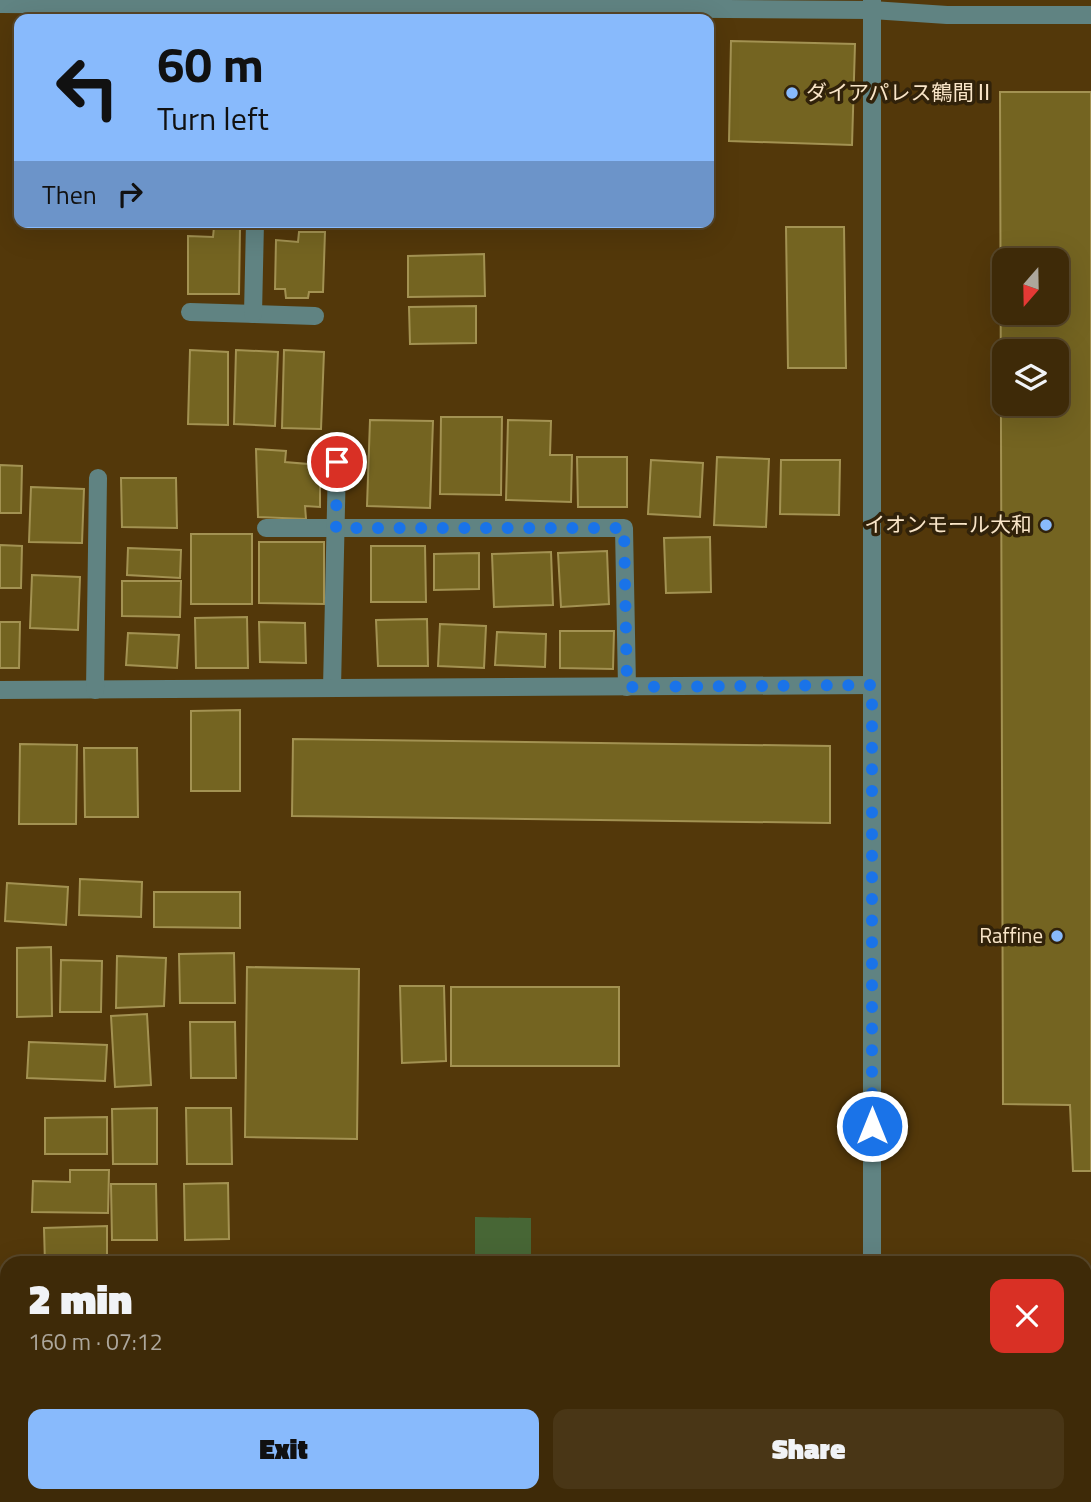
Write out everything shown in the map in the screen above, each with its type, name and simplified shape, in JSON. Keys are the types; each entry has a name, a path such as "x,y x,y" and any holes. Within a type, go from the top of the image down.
{"street":[{"path":"0,4 260,13 665,4 872,5 947,15 1091,15"},
{"path":"872,5 872,1256"},
{"path":"253,314 255,228"},
{"path":"190,312 315,316"},
{"path":"332,688 337,462"},
{"path":"94,690 98,478"},
{"path":"265,528 624,528 627,687"},
{"path":"0,690 872,685"}],"green space":[{"path":"475,1217 531,1218 531,1256 475,1255"}],"building":[{"name":"ダイアパレス鶴間Ⅱ","path":"731,41 855,44 852,145 729,141"},
{"name":"イオンモール大和","path":"1000,92 1091,92 1091,1171 1073,1171 1070,1105 1003,1104 1001,416 1069,416 1069,339 1001,339 1001,326 1069,326 1069,248 1000,248"},
{"path":"786,227 844,227 846,368 788,368"},
{"path":"214,228 240,228 239,294 188,294 188,236 213,237"},
{"path":"299,232 325,232 323,292 309,292 308,298 286,298 285,289 275,289 276,240 298,242"},
{"path":"484,254 485,296 408,297 408,256"},
{"path":"476,306 476,343 410,344 409,307"},
{"path":"190,350 228,352 228,425 188,424"},
{"path":"236,350 278,352 275,426 234,424"},
{"path":"284,350 324,352 321,429 282,428"},
{"path":"441,417 502,417 501,495 440,494"},
{"path":"370,420 433,421 430,508 367,506"},
{"path":"508,420 551,421 550,455 572,455 571,502 506,500"},
{"path":"256,449 286,451 285,462 320,465 320,507 305,506 306,519 258,517"},
{"path":"577,457 627,457 627,507 578,507"},
{"path":"717,457 769,459 766,527 714,525"},
{"path":"651,460 703,463 700,517 648,514"},
{"path":"781,460 840,460 839,515 780,514"},
{"path":"0,465 22,466 21,513 0,513"},
{"path":"121,478 176,478 177,528 122,527"},
{"path":"31,487 84,489 82,543 29,542"},
{"path":"191,534 252,534 252,604 191,604"},
{"path":"710,537 711,592 666,593 664,538"},
{"path":"259,542 324,542 324,604 259,603"},
{"path":"0,545 22,546 21,588 0,588"},
{"path":"371,546 425,546 426,602 371,602"},
{"path":"128,548 181,550 180,578 127,575"},
{"path":"607,551 609,604 561,607 558,553"},
{"path":"551,552 553,605 494,607 492,554"},
{"path":"479,553 479,589 434,590 434,554"},
{"path":"32,575 80,577 78,630 30,628"},
{"path":"122,581 181,581 180,617 122,616"},
{"path":"247,617 248,668 196,668 195,618"},
{"path":"427,619 428,666 378,666 376,620"},
{"path":"0,622 20,622 19,668 0,668"},
{"path":"259,622 305,623 306,663 260,662"},
{"path":"440,624 486,626 484,668 438,666"},
{"path":"560,631 614,631 613,669 560,668"},
{"path":"497,632 546,634 545,667 495,665"},
{"path":"128,633 179,635 177,668 126,665"},
{"path":"240,710 240,791 191,791 191,711"},
{"path":"293,739 830,746 830,823 292,816"},
{"path":"20,744 77,745 76,824 19,824"},
{"path":"84,748 137,748 138,817 85,817"},
{"path":"80,879 142,882 141,917 79,915"},
{"path":"7,883 68,887 66,925 5,921"},
{"path":"154,892 240,892 240,928 154,927"},
{"path":"51,947 52,1016 17,1017 17,948"},
{"path":"234,953 235,1003 180,1003 179,954"},
{"path":"117,956 166,958 164,1006 116,1008"},
{"path":"61,960 102,961 101,1012 60,1012"},
{"path":"247,967 359,969 357,1139 245,1137"},
{"path":"400,986 444,986 446,1061 402,1063"},
{"path":"451,987 619,987 619,1066 451,1066"},
{"path":"147,1014 151,1085 115,1087 111,1016"},
{"path":"190,1022 235,1022 236,1078 191,1078"},
{"path":"29,1042 107,1045 105,1081 27,1078"},
{"path":"157,1108 157,1164 113,1164 112,1109"},
{"path":"186,1108 231,1108 232,1164 187,1164"},
{"path":"107,1117 107,1154 45,1154 45,1118"},
{"path":"70,1170 109,1170 108,1213 32,1212 33,1181 70,1182"},
{"path":"228,1183 229,1239 185,1240 184,1184"},
{"path":"111,1184 156,1184 157,1240 112,1240"},
{"path":"107,1226 107,1256 45,1256 44,1228"}],"place":[{"name":"ダイアパレス鶴間Ⅱ","path":"792,93"},
{"name":"イオンモール大和","path":"1046,525"},
{"name":"Raffine","path":"1057,936"}],"route":[{"path":"337,462 336,528 624,528 627,687 872,685 872,1126"}]}
